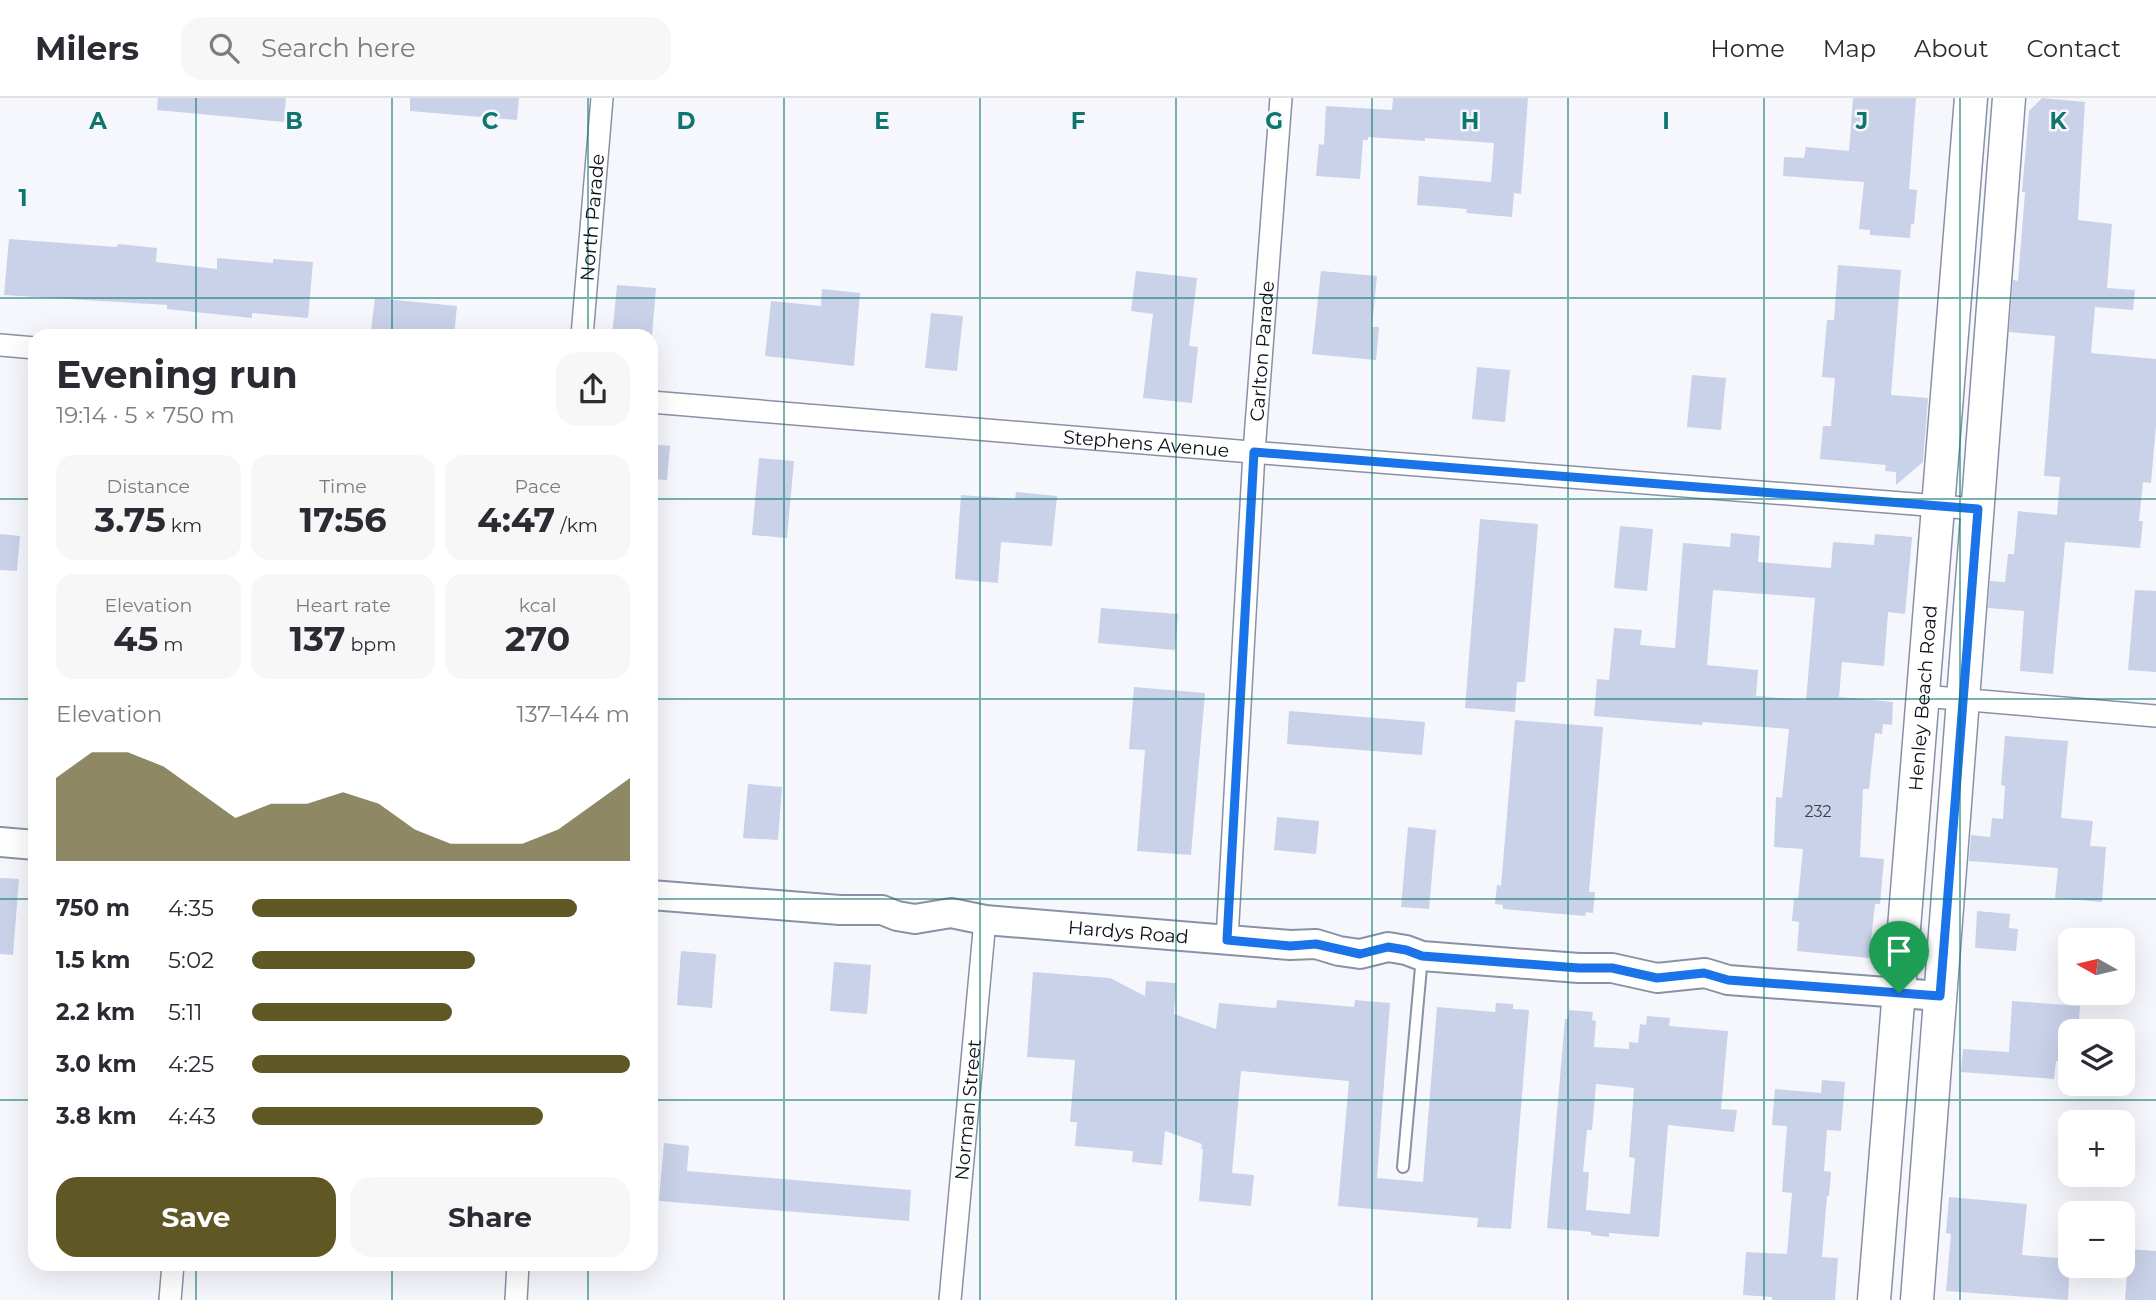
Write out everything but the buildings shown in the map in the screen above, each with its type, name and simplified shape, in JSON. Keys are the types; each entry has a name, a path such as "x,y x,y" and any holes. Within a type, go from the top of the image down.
{"main road":[{"name":"Henley Beach Road","path":"1874,1300 1971,98"},
{"name":"Henley Beach Road","path":"1917,1300 2009,98"}],"street":[{"name":"North Parade","path":"583,329 601,98"},
{"name":"Carlton Parade","path":"1227,940 1254,452 1281,98"},
{"path":"0,345 28,347"},
{"name":"Stephens Avenue","path":"658,403 1978,509"},
{"path":"1923,696 2156,716"},
{"path":"0,842 28,844"},
{"name":"Hardys Road","path":"658,896 840,910 882,909 897,916 915,919 951,913 985,920 1290,946 1316,944 1360,954 1388,947 1422,956 1612,968 1657,978 1704,973 1728,980 1940,996"},
{"name":"Norman Street","path":"950,1300 985,920"},
{"path":"170,1300 172,1271"},
{"path":"516,1300 518,1271"}],"lane":[{"path":"1403,1167 1422,956"}],"route":[{"path":"1254,452 1978,509 1940,996 1899,993 1728,980 1704,973 1657,978 1612,968 1422,956 1388,947 1360,954 1316,944 1290,946 1227,940 1254,452"}]}
